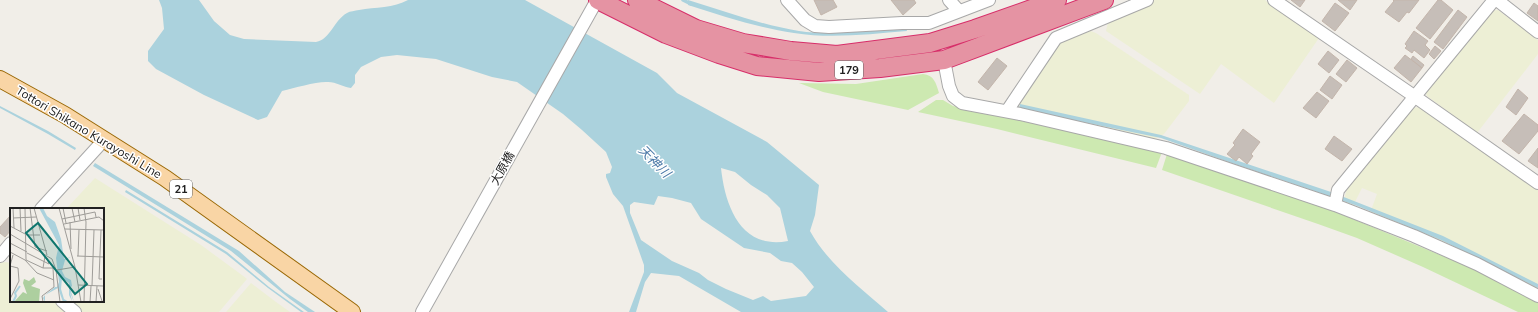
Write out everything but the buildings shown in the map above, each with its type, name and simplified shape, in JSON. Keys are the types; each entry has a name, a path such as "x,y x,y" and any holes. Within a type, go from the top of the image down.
{"highway":[{"name":"179","path":"597,0 666,34 719,54 758,66 819,72 880,68 944,60 1104,0"},
{"name":"179","path":"637,0 696,29 743,43 791,51 837,54 930,43 982,27 1056,0"}],"main road":[{"name":"Tottori Shikano Kurayoshi Line","path":"0,80 65,115 165,178 352,312"}],"street":[{"name":"大原橋","path":"422,312 597,0"},
{"path":"787,0 815,26 829,27 929,23 959,10 989,0"},
{"path":"949,0 959,10"},
{"path":"1007,111 1056,38 1147,0"},
{"path":"1274,0 1538,183"},
{"path":"1334,205 1338,190 1414,96 1495,0 1538,32"},
{"path":"944,60 949,86 953,96 962,103 1007,111 1166,148 1334,205 1414,236 1477,264 1538,296"},
{"path":"42,208 104,140"},
{"path":"63,302 75,312"}],"green space":[{"path":"1155,0 1265,0 1319,38 1274,103 1221,64 1200,94 1106,31 1109,18"},
{"path":"1498,10 1538,40 1538,54 1477,133 1427,96 1425,91 1488,11"},
{"path":"1085,29 1096,33 1189,95 1189,101 1164,134 1155,139 1019,109 1020,100 1061,38"},
{"path":"923,74 932,78 936,83 939,93 908,110 823,92 799,83 856,84"},
{"path":"936,100 943,100 953,106 1162,152 1156,168 997,129 918,112"},
{"path":"1421,107 1538,188 1538,290 1438,240 1370,213 1377,194 1362,188 1353,206 1345,204 1345,195 1350,182 1411,108"},
{"path":"1167,154 1331,210 1479,271 1538,302 1538,312 1518,312 1423,267 1357,238 1162,170"},
{"path":"95,178 201,245 247,279 219,312 82,312 70,302 104,302 104,208 67,208"},
{"path":"0,263 10,263 10,302 58,302 69,312 0,312"},
{"path":"251,283 276,302 290,312 226,312"}],"water":[{"name":"天神川","path":"159,0 199,0 214,21 230,35 244,39 316,42 329,34 338,20 351,11 391,6 408,0 525,0 657,73 677,93 767,142 819,185 815,215 810,231 817,243 835,265 888,312 741,312 679,276 651,273 645,282 636,312 629,312 644,272 644,265 623,206 613,194 606,177 606,174 610,173 612,167 606,152 563,114 517,82 492,77 436,59 397,55 381,57 361,67 355,75 355,83 351,88 333,82 321,82 282,91 267,117 258,120 204,95 156,69 148,61 148,51 164,29 162,8","holes":["721,168 735,172 751,185 767,195 780,208 788,241 772,242 758,239 747,232 738,222 732,210 723,182","658,196 691,203 701,219 744,248 770,253 781,261 792,263 802,272 814,287 806,296 771,301 763,296 753,300 726,289 708,280 699,273 672,261 641,240 630,213 630,205 634,202 654,205"]},
{"path":"688,0 757,21 799,31 839,33 906,28 907,31 865,35 808,35 754,25 688,5"},
{"path":"1020,104 1161,135 1331,192 1443,236 1538,284 1538,288 1441,240 1355,205 1161,138 1019,109"},
{"path":"0,106 48,131 76,148 75,150 0,108"},
{"path":"95,163 239,251 285,292 315,312 308,312 231,251 93,166"},
{"path":"126,190 227,252 269,287 304,312 301,312 268,288 226,254 125,192"}],"waterway":[{"path":"683,0 691,4"}]}
